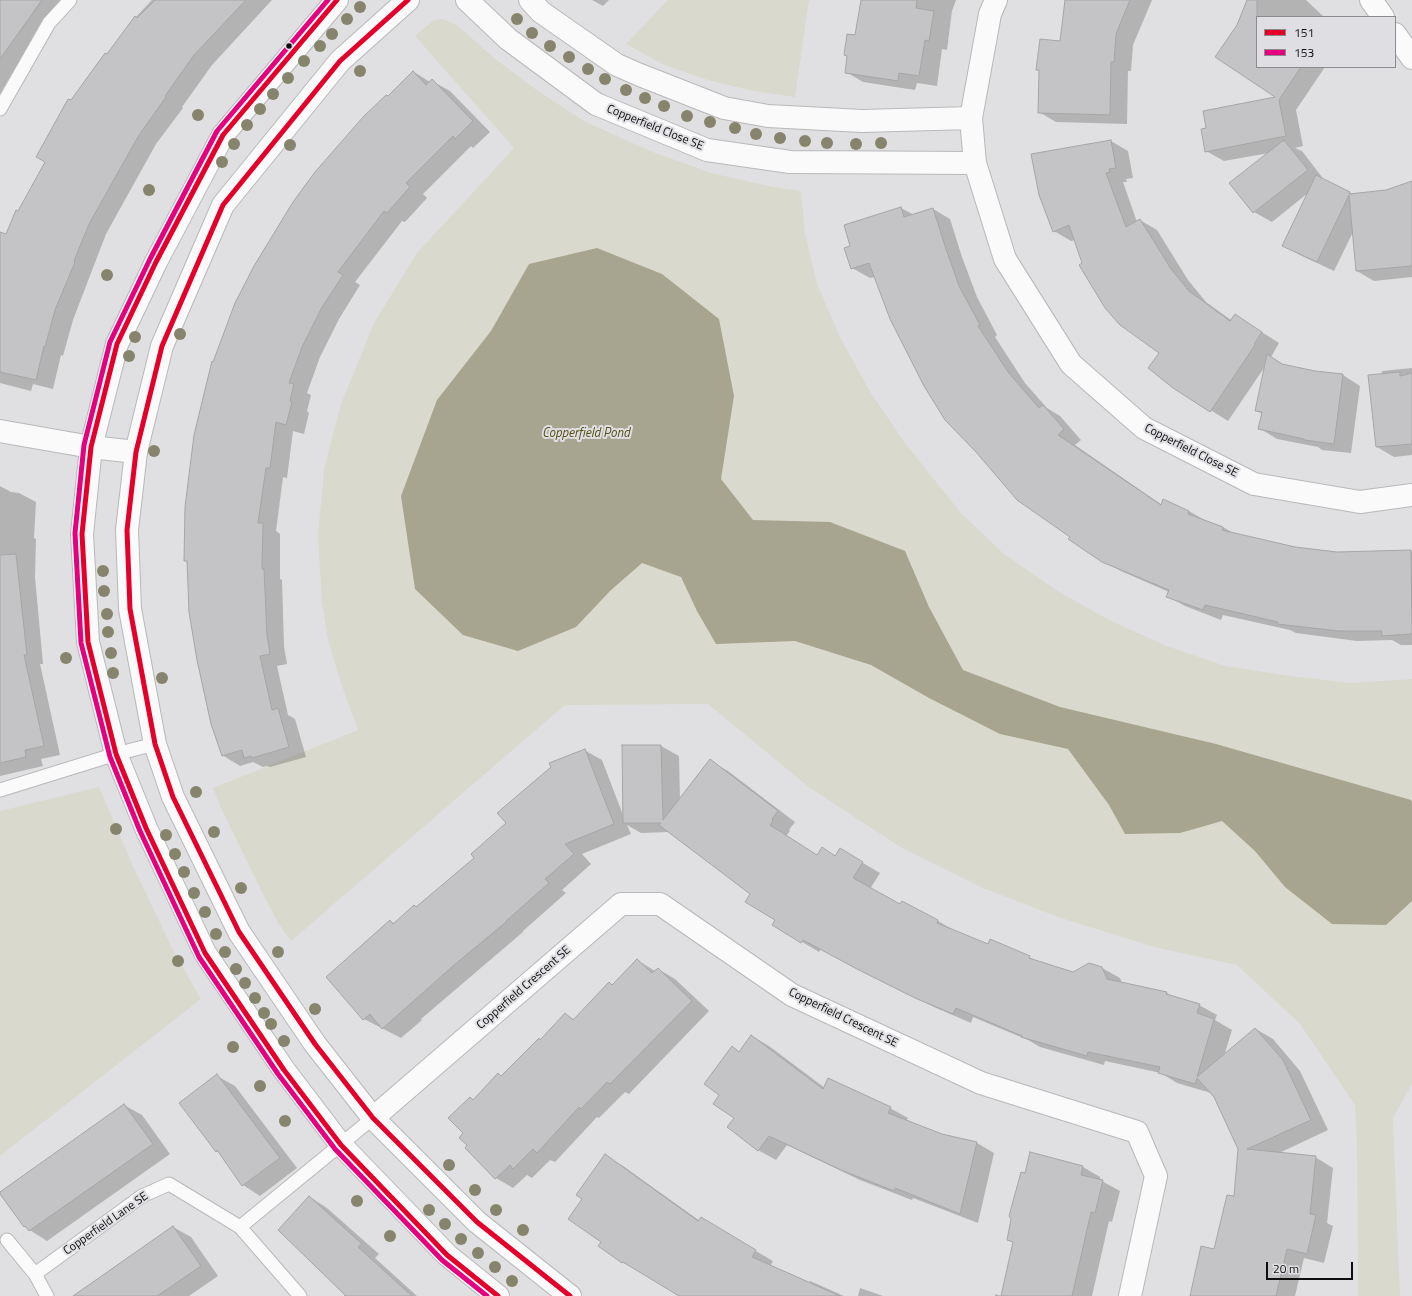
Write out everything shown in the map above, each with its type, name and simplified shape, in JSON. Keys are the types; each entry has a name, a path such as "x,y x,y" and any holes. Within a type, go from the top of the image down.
{"street":[{"path":"337,0 223,135 156,262 117,344 91,447 82,534 88,642 116,754 146,828 206,953 284,1070 341,1145 447,1255 498,1296"},
{"path":"408,0 340,61 223,205 162,346 136,452 127,530 130,609 155,744 174,798 238,932 315,1044 373,1118 477,1222 570,1296"},
{"name":"Copperfield Close SE","path":"467,0 508,39 596,104 707,150 790,162 975,163"},
{"path":"530,0 541,12 617,65 724,108 768,116 862,121 971,118"},
{"name":"Copperfield Close SE","path":"996,0 990,14 971,118 975,163 1005,259 1071,364 1144,428 1254,484 1360,502 1412,495"},
{"path":"1371,0 1382,16"},
{"path":"1396,35 1412,58"},
{"path":"0,431 91,447 136,452"},
{"name":"Copperfield Crescent SE","path":"373,1118 621,904 660,904 792,995 981,1083 1137,1132 1156,1176 1130,1296"}],"lane":[{"path":"0,110 49,23 70,0"},
{"path":"0,790 116,754 155,744"},
{"path":"240,1227 373,1118"},
{"name":"Copperfield Lane SE","path":"35,1274 142,1196 169,1184 240,1227 300,1296"},
{"path":"7,1240 35,1274 47,1296"}],"shaded area":[{"path":"668,0 809,0 795,97 754,91 711,81 664,65 626,44"},
{"path":"443,19 457,25 494,58 538,91 584,121 650,151 711,173 773,187 801,191 805,233 817,284 841,339 871,393 905,443 961,513 1004,554 1056,590 1109,620 1167,646 1225,666 1290,676 1351,683 1412,679 1412,1084 1393,1118 1400,1296 1358,1296 1357,1147 1355,1105 1300,1024 1237,965 1154,947 1058,917 983,888 902,848 810,788 708,704 565,705 291,941 278,923 264,896 221,808 213,788 358,730 341,683 328,640 322,603 318,535 324,469 341,404 374,323 417,253 514,148 415,36 434,20"},
{"path":"99,787 134,868 173,950 201,999 0,1156 0,811"}],"water":[{"name":"Copperfield Pond","path":"597,248 662,274 719,319 734,396 721,479 753,520 830,522 905,551 929,607 963,670 1060,707 1216,744 1411,800 1412,901 1386,925 1332,924 1285,887 1255,851 1222,821 1180,833 1125,834 1109,805 1068,749 1000,734 929,698 871,665 795,641 716,644 697,611 681,577 642,563 610,591 576,627 518,651 463,635 415,589 401,496 437,400 491,331 529,264"}],"building":[{"path":"0,0 42,0 0,59"},
{"path":"155,0 246,0 194,55 165,96 166,97 139,135 89,224 55,310 36,380 0,372 0,232 6,234 16,210 18,211 45,162 36,157 68,99 71,100 105,53 107,54 135,16 137,18"},
{"path":"861,0 917,0 916,8 934,11 929,41 925,40 919,76 899,73 898,81 845,73 847,56 844,55 847,34 855,35"},
{"path":"1065,0 1130,0 1116,34 1114,62 1111,62 1110,115 1038,113 1039,70 1036,70 1040,39 1060,41"},
{"path":"1247,0 1257,0 1256,68 1300,68 1279,100 1286,136 1205,152 1201,129 1206,128 1203,111 1275,97 1215,57 1237,25"},
{"path":"413,71 426,85 432,79 473,121 455,139 453,136 406,183 410,187 387,213 384,211 338,272 343,275 321,309 302,347 289,383 294,384 290,401 292,402 286,425 276,422 270,468 266,468 258,523 263,523 262,569 264,569 267,635 270,654 260,656 272,710 278,708 289,747 252,758 251,756 244,758 242,750 222,756 211,724 197,660 189,612 187,561 184,561 185,507 194,435 212,361 213,362 235,303 254,266 293,202 315,172 364,116 386,95 388,96"},
{"path":"1111,140 1116,168 1109,169 1110,172 1106,173 1126,227 1140,219 1171,269 1189,291 1230,321 1235,314 1262,332 1254,344 1255,345 1210,412 1173,388 1148,368 1159,353 1120,325 1105,308 1079,265 1082,263 1069,225 1053,232 1039,195 1031,154"},
{"path":"1284,140 1308,170 1253,213 1229,183"},
{"path":"1316,175 1350,192 1349,194 1386,190 1412,181 1412,266 1356,271 1349,195 1317,262 1282,246"},
{"path":"901,207 904,217 933,208 959,286 980,325 978,326 1008,372 1039,408 1043,405 1064,429 1058,435 1161,505 1163,499 1189,511 1188,514 1223,527 1222,530 1295,547 1337,552 1411,550 1412,634 1382,636 1382,631 1339,631 1277,624 1278,622 1205,605 1203,610 1166,597 1169,590 1102,562 1068,539 1070,537 1017,500 976,452 945,420 924,386 890,319 869,263 851,269 844,248 850,246 844,225"},
{"path":"1267,354 1282,364 1315,371 1343,374 1334,444 1304,440 1258,429 1262,412 1255,411"},
{"path":"1400,372 1400,376 1412,373 1412,444 1376,447 1368,375"},
{"path":"16,554 27,655 24,655 44,746 25,750 26,757 0,763 0,555"},
{"path":"622,745 661,745 663,820 710,759 778,811 772,819 773,821 770,825 817,855 822,847 835,856 840,848 863,862 853,878 900,904 902,901 938,920 937,923 988,944 990,939 1030,956 1029,958 1073,972 1089,963 1102,967 1107,979 1167,992 1166,994 1200,1004 1197,1013 1214,1019 1197,1077 1255,1028 1283,1060 1311,1120 1247,1149 1316,1156 1310,1214 1316,1215 1307,1254 1287,1249 1276,1296 1190,1296 1201,1246 1214,1249 1227,1195 1234,1196 1238,1149 1214,1097 1197,1078 1195,1084 1158,1073 1160,1067 1088,1052 1087,1056 1021,1037 1022,1036 956,1008 953,1014 915,998 803,940 801,943 772,925 775,920 745,902 750,894 659,825 661,823 623,823"},
{"path":"585,749 614,824 565,844 574,854 545,879 549,883 382,1029 370,1014 363,1020 326,977 390,920 393,924 414,905 416,907 474,858 471,854 506,823 497,813 551,767 549,763"},
{"path":"637,959 652,973 658,968 692,1001 610,1084 607,1082 581,1109 579,1107 537,1153 533,1149 513,1169 510,1165 495,1179 465,1148 467,1145 459,1138 463,1133 448,1118 470,1097 473,1100 498,1073 501,1076 539,1038 540,1040 565,1013 573,1020 609,982 612,985"},
{"path":"751,1035 823,1089 828,1078 891,1107 888,1113 942,1134 977,1142 960,1214 895,1188 894,1191 841,1170 769,1136 758,1151 727,1127 734,1118 713,1104 719,1095 704,1084 732,1046 739,1052"},
{"path":"217,1074 280,1158 242,1186 217,1150 216,1152 179,1103"},
{"path":"124,1104 153,1144 29,1231 25,1226 24,1227 0,1192"},
{"path":"1030,1152 1083,1166 1081,1175 1103,1180 1095,1213 1091,1212 1072,1296 1001,1296 1013,1242 1007,1240 1011,1219 1009,1216 1021,1172 1025,1173"},
{"path":"605,1154 698,1221 701,1217 756,1250 752,1257 840,1296 679,1296 623,1262 622,1263 598,1246 601,1242 568,1219 582,1199 576,1195"},
{"path":"309,1196 362,1244 358,1247 412,1296 346,1296 278,1230"},
{"path":"173,1226 201,1266 157,1296 73,1296"}],"transit line":[{"name":"153","path":"328,0 217,131 150,259 110,342 84,445 75,533 81,643 110,757 140,831 199,957 278,1074 335,1149 442,1260 487,1296"},
{"name":"151","path":"337,0 223,135 156,262 117,344 91,447 82,534 88,642 116,754 146,828 205,953 284,1070 341,1145 447,1255 498,1296"},
{"name":"151","path":"408,0 340,61 223,205 162,346 136,452 127,530 130,609 155,744 173,797 239,932 315,1044 373,1118 477,1222 570,1296"}]}
